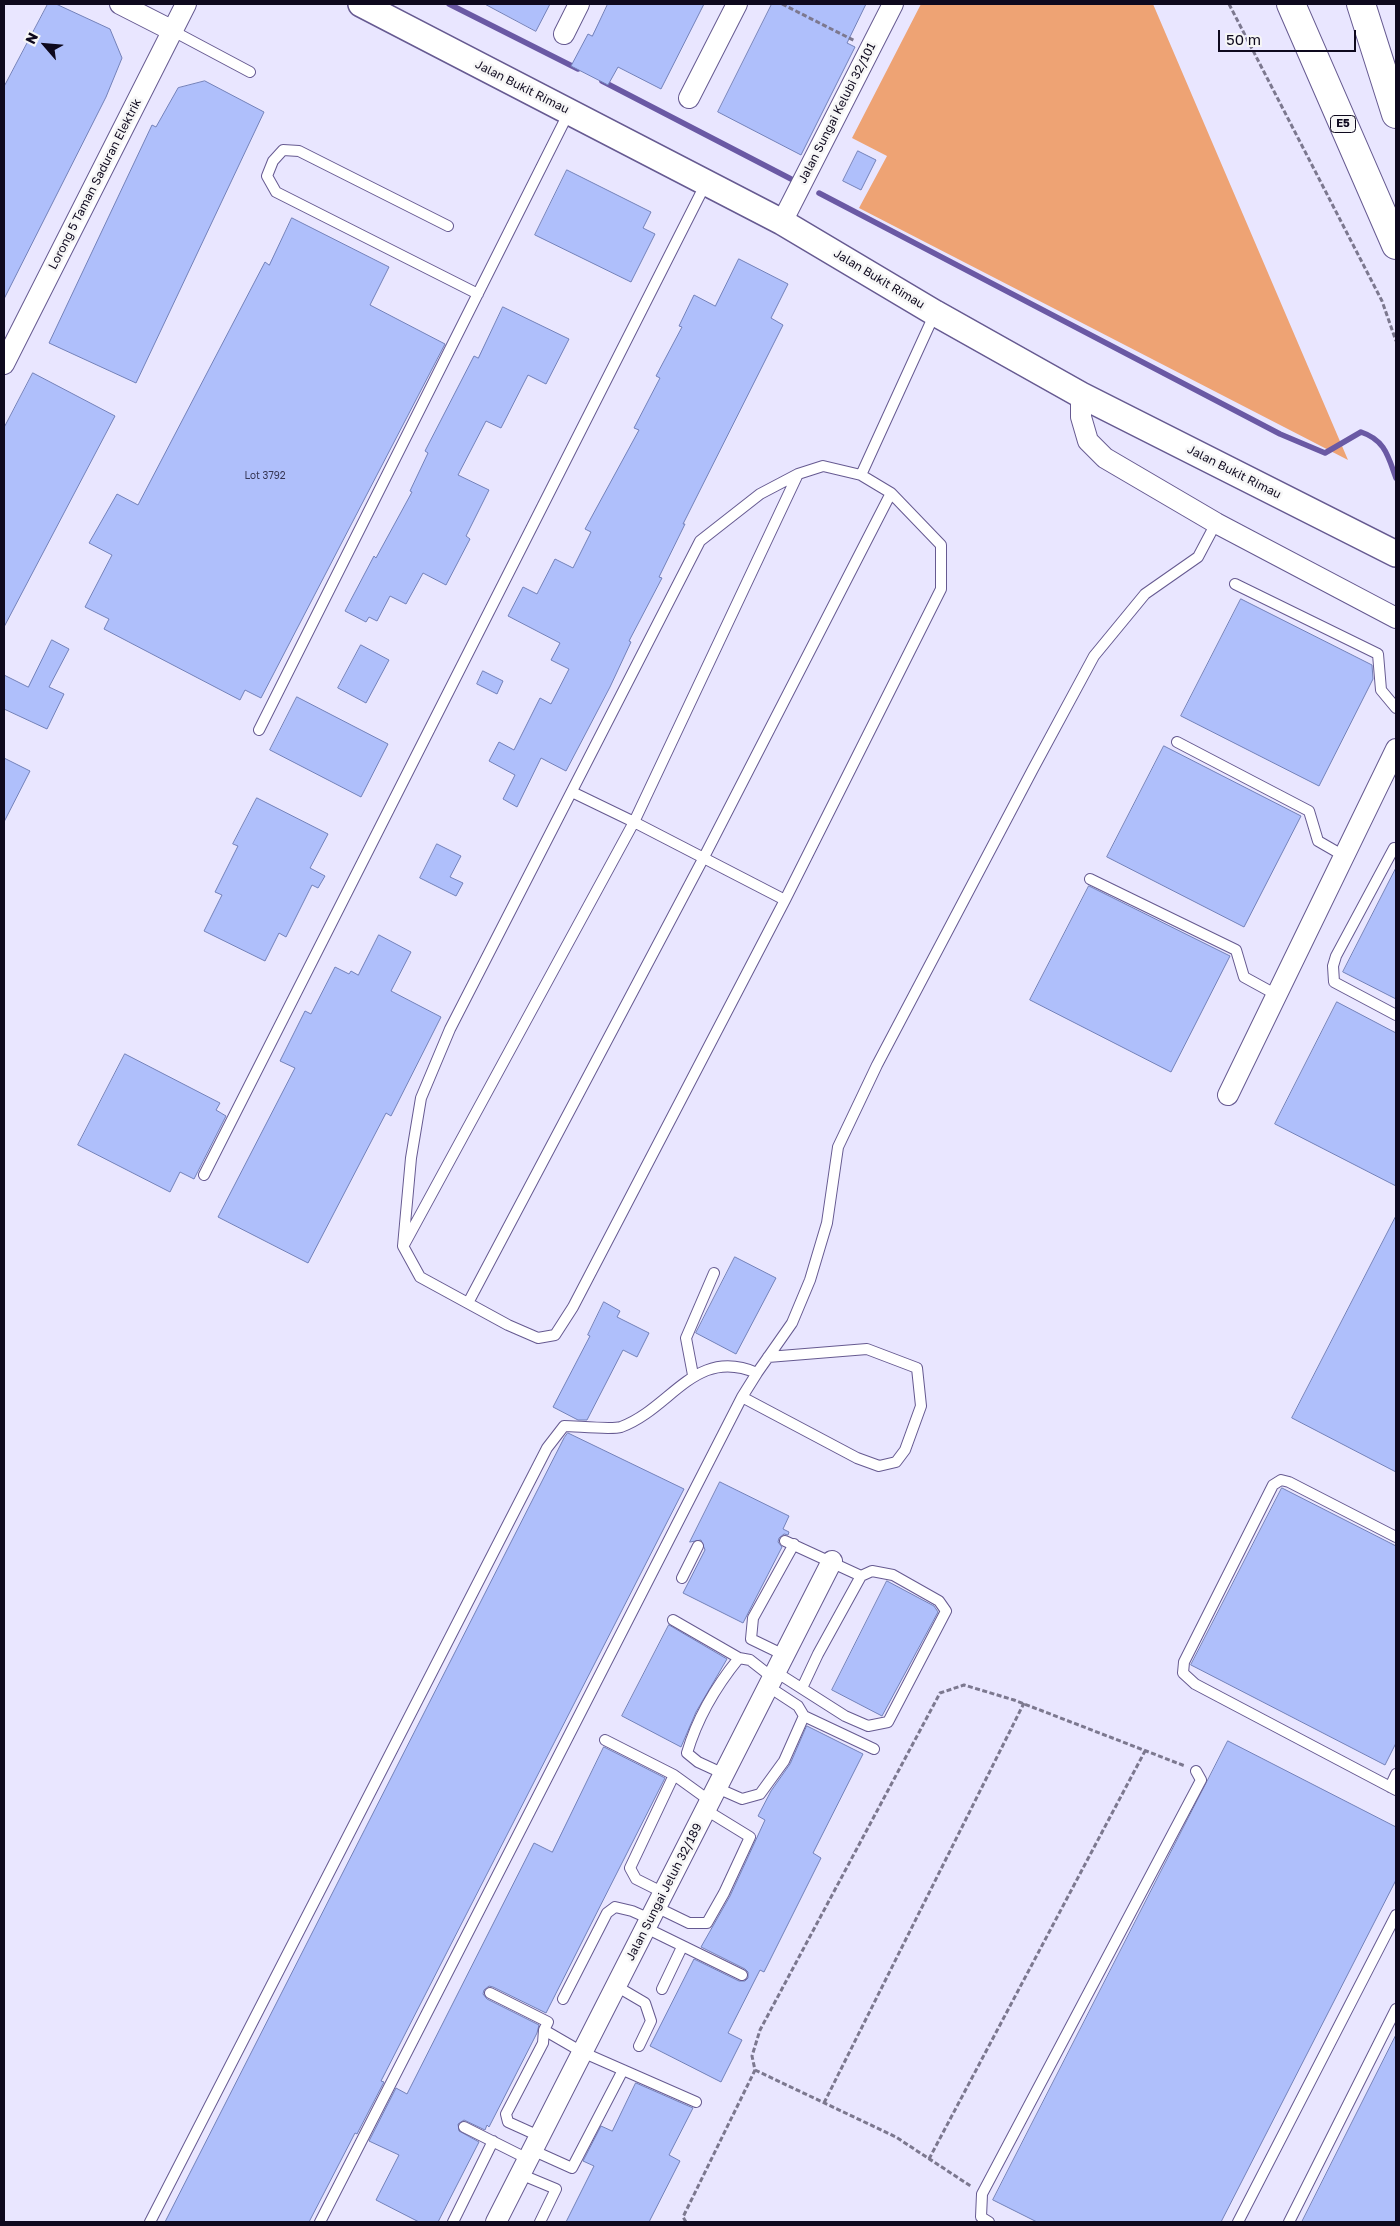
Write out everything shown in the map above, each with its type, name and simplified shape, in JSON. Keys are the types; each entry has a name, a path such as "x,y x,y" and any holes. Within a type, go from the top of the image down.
{"highway":[{"name":"E5","path":"1290,4 1396,245"},
{"path":"1360,4 1396,114"}],"street":[{"path":"120,4 173,31"},
{"name":"Lorong 5 Taman Saduran Elektrik","path":"4,364 186,4"},
{"name":"Jalan Bukit Rimau","path":"361,4 782,222 1081,395 1396,554"},
{"path":"564,34 579,4"},
{"path":"689,98 737,4"},
{"name":"Jalan Sungai Kelubi 32/101","path":"782,222 893,4"},
{"path":"1081,395 1081,417 1088,441 1105,458 1216,523 1396,618"},
{"path":"1228,1095 1396,749"},
{"name":"Jalan Sungai Jeluh 32/189","path":"496,2222 832,1561"}],"lane":[{"path":"173,31 250,72"},
{"path":"260,730 569,112"},
{"path":"448,226 299,151 283,150 273,161 267,176 276,192 478,294"},
{"path":"204,1175 706,183"},
{"path":"861,475 935,312"},
{"path":"822,466 861,475 891,493 941,545 941,589 785,900 574,1307 555,1335 538,1338 508,1325 420,1277 404,1246 411,1158 421,1098 450,1029 700,541 760,494 798,474 822,466"},
{"path":"404,1246 634,822 798,474"},
{"path":"468,1303 703,859 891,493"},
{"path":"320,2222 742,1398 792,1323 810,1280 827,1223 838,1147 877,1066 1037,760 1094,656 1145,594 1198,557 1216,523"},
{"path":"1235,584 1378,654 1381,690 1396,708"},
{"path":"1177,742 1309,811 1318,842 1344,856"},
{"path":"572,792 785,900"},
{"path":"1394,848 1336,956 1333,974 1334,982 1396,1014"},
{"path":"1090,879 1236,950 1244,977 1276,994"},
{"path":"693,1375 686,1338 714,1273"},
{"path":"742,1398 857,1458 879,1466 896,1462 906,1450 921,1406 917,1368 867,1349 768,1357"},
{"path":"150,2222 547,1448 564,1426 619,1427 658,1406 693,1375 715,1367 742,1366 758,1374"},
{"path":"1396,1537 1289,1482 1281,1480 1273,1485 1184,1662 1183,1673 1195,1684 1393,1788 1396,1774"},
{"path":"861,1576 832,1561 789,1543 752,1618 751,1640 804,1716 874,1749"},
{"path":"682,1578 698,1546"},
{"path":"673,1620 739,1658 750,1660 802,1688 845,1716 868,1726 888,1722 946,1611 939,1601 893,1575 872,1571 861,1576 818,1654 802,1688"},
{"path":"562,1999 607,1913 615,1907 654,1912 688,1923 707,1922 724,1893 750,1837 714,1793 698,1762 687,1753 692,1737 723,1677 739,1658"},
{"path":"605,1740 714,1793 742,1799 760,1794 784,1761 804,1716"},
{"path":"989,2222 981,2217 982,2194 1201,1780 1196,1771"},
{"path":"674,1775 630,1868 654,1912 682,1947 742,1975"},
{"path":"1238,2222 1396,1914"},
{"path":"662,1988 682,1947"},
{"path":"616,1986 645,2003 651,2021 639,2046"},
{"path":"490,1993 548,2022 544,2030 543,2043 506,2114 508,2122 556,2189 540,2222"},
{"path":"1289,2222 1396,2009"},
{"path":"544,2030 582,2052 696,2102"},
{"path":"464,2127 493,2141 572,2168 623,2070"},
{"path":"453,2222 493,2141"}],"path":[{"path":"782,4 870,48"},
{"path":"1229,4 1382,301 1396,341"},
{"path":"686,2222 683,2217 755,2070 752,2056 760,2030 940,1693 964,1685 1024,1704 1196,1771"},
{"path":"824,2103 1024,1704"},
{"path":"929,2159 1145,1751"},
{"path":"755,2070 896,2137 982,2194"}],"shaded area":[{"path":"921,4 1153,4 1348,460 859,208 887,156 852,138"}],"building":[{"path":"48,4 56,4 110,29 122,58 106,97 4,299 4,87"},
{"path":"485,4 550,4 536,31"},
{"path":"608,4 704,4 661,89 618,67 608,85 571,66 588,34 592,36"},
{"path":"772,4 866,4 847,43 855,47 801,155 718,112"},
{"path":"205,81 264,112 136,383 49,343 152,125 156,127 178,88"},
{"path":"858,151 876,160 861,190 843,181"},
{"path":"567,170 651,212 643,228 655,234 631,282 535,235"},
{"path":"292,218 389,267 370,305 445,344 261,698 245,690 240,700 104,629 109,619 85,607 112,555 89,543 117,494 138,505 265,262 269,265"},
{"path":"739,259 788,284 771,318 783,325 683,524 685,524 659,577 662,578 629,641 631,642 610,687 566,771 541,758 517,807 503,799 515,775 489,761 499,742 514,750 540,698 551,704 569,669 551,660 560,643 508,616 523,587 537,594 555,559 573,568 591,532 585,529 639,430 634,428 660,378 656,376 682,327 679,326 694,295 715,306"},
{"path":"503,307 569,339 546,384 528,375 501,428 486,421 458,475 489,490 466,536 470,539 446,585 423,573 406,604 390,596 377,621 369,617 366,622 345,611 374,556 376,558 412,492 410,491 428,453 425,451 474,356 478,358"},
{"path":"33,373 115,416 4,627 4,428"},
{"path":"1241,599 1372,665 1373,679 1319,786 1181,716"},
{"path":"52,640 69,649 49,687 64,694 47,729 4,709 4,675 28,687"},
{"path":"361,645 389,660 366,703 338,688"},
{"path":"483,671 503,681 497,694 477,684"},
{"path":"297,697 388,744 361,797 270,750"},
{"path":"1164,746 1301,816 1244,927 1107,857"},
{"path":"4,758 30,771 4,822"},
{"path":"257,798 328,834 310,868 325,876 318,888 312,885 286,937 279,933 265,961 204,931 222,895 215,892 238,846 233,844"},
{"path":"437,844 461,856 450,877 463,883 456,896 420,878"},
{"path":"1396,868 1396,999 1343,972"},
{"path":"1089,886 1230,956 1171,1072 1030,1000"},
{"path":"379,935 411,952 391,991 441,1017 391,1116 386,1113 308,1263 218,1217 295,1068 280,1061 305,1011 311,1014 335,967 349,974 351,971 358,975"},
{"path":"1337,1002 1396,1033 1396,1186 1275,1124"},
{"path":"125,1054 220,1103 216,1110 226,1116 194,1179 180,1172 170,1192 78,1145"},
{"path":"1396,1216 1396,1472 1292,1418"},
{"path":"735,1257 776,1278 736,1354 696,1333"},
{"path":"604,1302 620,1311 617,1317 649,1333 637,1357 623,1350 587,1420 578,1420 553,1407 590,1336 588,1335"},
{"path":"568,1433 684,1489 381,2081 384,2082 309,2222 165,2222 564,1438"},
{"path":"720,1482 789,1516 783,1529 789,1532 788,1535 784,1534 779,1538 778,1542 782,1547 743,1623 683,1593 705,1550 701,1540 690,1542"},
{"path":"1282,1488 1396,1546 1396,1743 1385,1765 1191,1665"},
{"path":"887,1581 934,1606 938,1612 882,1716 832,1690"},
{"path":"669,1625 727,1659 696,1712 681,1747 622,1716"},
{"path":"807,1726 863,1754 813,1853 821,1858 764,1972 760,1970 728,2033 742,2040 721,2082 650,2046 694,1959 739,1981 745,1981 748,1978 748,1972 745,1969 701,1947 730,1896 765,1820 758,1816 771,1791 790,1764"},
{"path":"1228,1741 1396,1827 1396,1880 1221,2222 1037,2222 993,2200"},
{"path":"604,1747 665,1778 546,2013 493,1987 489,1986 484,1990 483,1994 487,1999 539,2025 537,2033 489,2127 487,2125 485,2130 464,2120 458,2124 459,2131 479,2142 438,2222 419,2222 376,2200 399,2155 369,2141 396,2088 407,2094 534,1843 552,1852"},
{"path":"1396,2035 1396,2222 1302,2222"},
{"path":"636,2083 693,2108 669,2155 680,2161 649,2222 566,2222 594,2166 583,2161 601,2126 612,2131"}],"waterway":[{"path":"449,4 578,69"},
{"path":"602,81 793,180"},
{"path":"819,193 1280,434 1325,453 1361,432 1369,435 1381,444 1396,478"}]}
